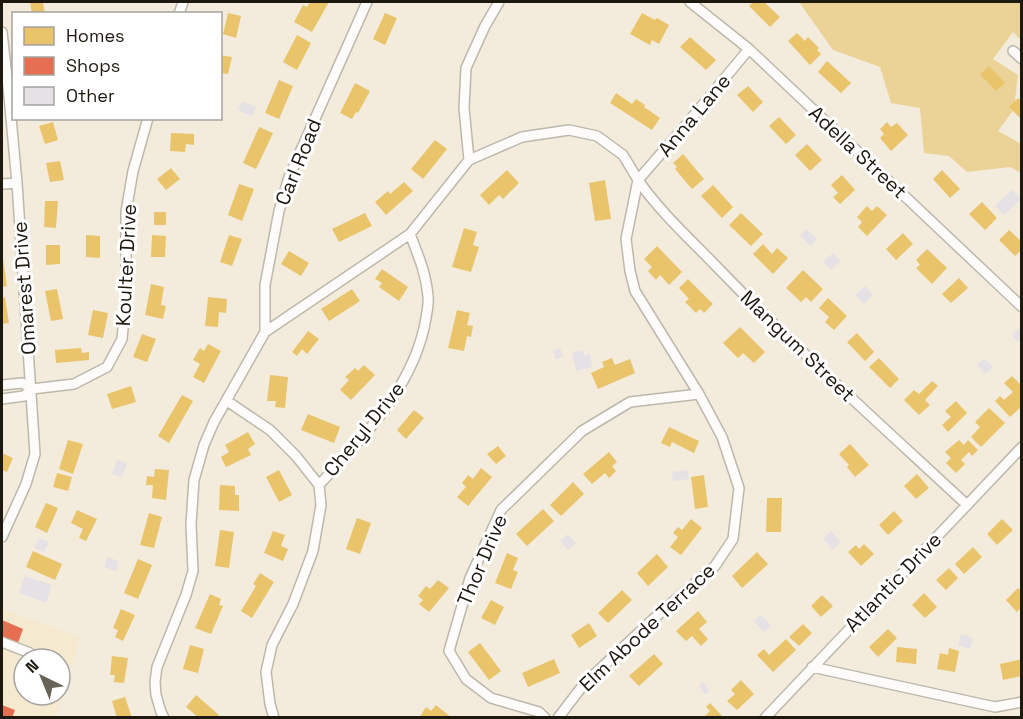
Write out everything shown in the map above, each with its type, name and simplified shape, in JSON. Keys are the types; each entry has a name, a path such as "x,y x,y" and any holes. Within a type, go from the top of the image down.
{"street":[{"name":"Carl Road","path":"265,332 266,285 279,210 290,177 367,2"},
{"path":"469,160 464,108 466,68 499,2"},
{"name":"Adella Street","path":"690,2 749,49 1022,307"},
{"name":"Omarest Drive","path":"2,32 17,183 35,454 26,484 2,537"},
{"name":"Anna Lane","path":"638,180 749,49"},
{"path":"1013,51 1022,59"},
{"name":"Koulter Drive","path":"32,389 75,384 107,367 122,339 126,297 126,212 133,171 147,120"},
{"path":"164,717 156,694 155,682 157,668 193,571 191,524 194,480 204,445 214,422 265,332 410,234 469,160 522,136 569,130 597,136 623,155 638,180"},
{"name":"Elm Abode Terrace","path":"558,717 584,684 715,566 733,539 739,488 722,437 699,394 635,291 626,239 638,180"},
{"name":"Mangum Street","path":"638,180 647,193 750,302 967,506"},
{"path":"2,184 17,183"},
{"name":"Cheryl Drive","path":"319,485 385,409 409,372 423,335 429,298 423,267 410,234"},
{"path":"2,385 22,383 32,389 24,396 2,399"},
{"name":"Thor Drive","path":"545,717 539,712 491,698 466,679 449,651 470,578 501,510 582,431 630,402 699,394"},
{"path":"226,401 270,430 296,456 319,485 321,505 313,551 293,604 272,645 266,672 274,717"},
{"name":"Atlantic Drive","path":"765,717 1022,447"},
{"path":"812,667 995,707 1022,702"},
{"path":"994,717 995,707"}],"shaded area":[{"path":"799,2 1021,2 1021,40 1013,32 993,59 1018,75 1014,109 998,131 1021,144 1021,173 1010,167 967,172 949,156 924,153 920,108 891,103 880,67 833,50"},
{"path":"2,609 80,637 72,664 72,647 12,647 12,707 59,707 56,717 2,717"}],"building: Homes":[{"path":"30,2 43,2 45,12 32,12"},
{"path":"310,2 329,2 312,32 294,22 303,5 307,7"},
{"path":"753,2 764,2 780,17 770,27 749,6"},
{"path":"228,13 241,16 236,38 223,34"},
{"path":"385,13 397,18 385,45 373,39"},
{"path":"642,13 669,25 659,44 652,40 650,45 630,34"},
{"path":"797,33 805,41 808,37 819,48 817,50 821,54 810,65 788,41"},
{"path":"297,35 311,43 297,70 283,62"},
{"path":"690,37 716,60 706,70 680,47"},
{"path":"222,55 232,57 228,74 222,73"},
{"path":"827,61 851,83 841,93 818,72"},
{"path":"989,66 1005,83 996,91 980,74"},
{"path":"279,80 293,86 279,119 265,113"},
{"path":"355,83 370,91 358,113 356,112 352,119 340,113"},
{"path":"748,86 763,102 753,112 737,95"},
{"path":"616,93 632,104 636,99 660,118 652,130 610,103"},
{"path":"1018,98 1022,102 1022,120 1009,107"},
{"path":"779,117 796,135 786,144 769,126"},
{"path":"53,122 58,140 45,144 39,126"},
{"path":"887,122 891,127 897,123 908,135 891,151 880,138 884,134 880,129"},
{"path":"259,127 273,133 256,169 243,163"},
{"path":"171,133 194,134 194,145 186,144 185,152 170,151"},
{"path":"435,140 447,149 423,179 411,169"},
{"path":"807,144 822,160 810,171 795,155"},
{"path":"683,154 704,179 692,189 675,169 677,167 673,163"},
{"path":"60,161 64,180 50,182 46,163"},
{"path":"171,168 180,179 166,190 157,179"},
{"path":"507,170 519,183 503,199 499,195 489,205 480,195"},
{"path":"942,170 960,189 950,198 933,179"},
{"path":"842,175 855,190 840,204 833,197 838,193 831,185"},
{"path":"605,180 611,219 595,221 589,183"},
{"path":"404,182 413,191 386,215 375,202 388,191 390,194"},
{"path":"239,184 254,189 242,221 228,215"},
{"path":"713,185 733,207 722,218 701,196"},
{"path":"45,201 58,201 56,228 44,227"},
{"path":"982,202 997,218 985,230 969,214"},
{"path":"867,206 872,211 877,206 887,215 867,236 858,227 862,222 857,217"},
{"path":"154,212 166,212 166,225 154,225"},
{"path":"365,213 372,226 339,242 332,229"},
{"path":"741,213 763,234 751,246 729,225"},
{"path":"464,228 477,232 473,245 479,247 471,272 452,267"},
{"path":"1009,230 1022,242 1022,249 1015,256 999,240"},
{"path":"903,233 913,244 896,260 886,249"},
{"path":"86,235 100,236 100,258 86,257"},
{"path":"152,235 166,236 165,257 151,257"},
{"path":"229,235 242,239 232,266 220,262"},
{"path":"763,244 772,254 777,248 788,258 773,274 753,254"},
{"path":"46,245 60,245 60,264 46,265"},
{"path":"657,246 682,272 669,285 660,275 656,280 648,271 652,267 644,259"},
{"path":"927,249 947,268 932,284 916,268 920,265 916,260"},
{"path":"289,251 309,263 301,276 281,264"},
{"path":"2,258 7,286 2,287"},
{"path":"382,269 408,287 399,301 379,287 382,283 375,279"},
{"path":"803,270 823,289 811,302 806,297 801,302 786,288"},
{"path":"959,278 968,288 951,303 942,294"},
{"path":"688,279 713,304 704,313 700,309 696,313 685,302 689,299 679,288"},
{"path":"151,284 164,287 161,305 166,306 163,319 145,315"},
{"path":"57,289 63,319 51,321 45,291"},
{"path":"352,289 360,301 329,321 321,309"},
{"path":"5,297 9,323 2,324 2,298"},
{"path":"208,297 227,299 226,313 219,312 218,327 205,326"},
{"path":"828,298 847,316 834,330 825,322 829,317 819,308"},
{"path":"93,310 108,313 103,338 88,335"},
{"path":"457,310 470,313 467,325 473,326 471,337 467,336 464,351 448,348"},
{"path":"740,327 765,352 754,363 743,353 738,358 723,343"},
{"path":"308,331 319,339 307,354 302,349 297,356 292,352"},
{"path":"857,333 874,352 865,361 847,342"},
{"path":"142,334 156,339 147,362 133,357"},
{"path":"208,344 221,351 204,383 193,377 200,364 193,360 200,348 204,351"},
{"path":"81,348 82,353 89,352 89,360 56,363 55,350"},
{"path":"612,358 615,365 630,359 635,373 598,389 591,373 604,367 602,362"},
{"path":"879,358 899,379 890,388 869,367"},
{"path":"364,365 375,375 351,400 340,390 349,380 345,377 355,368 358,371"},
{"path":"270,375 288,377 285,408 275,407 276,401 267,401"},
{"path":"1012,376 1022,386 1022,406 1010,417 995,401 1000,396 1004,400 1013,392 1004,383"},
{"path":"932,381 938,386 925,400 930,405 919,415 904,400 914,390 919,394"},
{"path":"131,386 136,402 112,409 107,394"},
{"path":"182,395 193,401 169,443 158,436"},
{"path":"956,401 967,413 948,432 942,425 951,417 945,411"},
{"path":"989,408 1005,423 981,447 971,437 980,427 975,422"},
{"path":"414,410 424,418 406,439 397,430"},
{"path":"308,414 340,427 334,443 301,430"},
{"path":"669,427 699,441 694,453 672,442 670,447 661,443"},
{"path":"248,432 255,444 248,449 251,455 226,467 221,457 229,452 225,445"},
{"path":"68,440 83,444 73,474 59,469"},
{"path":"959,440 964,445 968,440 978,450 972,456 969,452 961,460 965,464 956,473 946,463 951,458 945,452"},
{"path":"850,444 869,465 855,477 847,467 849,465 839,454"},
{"path":"498,446 506,456 496,464 487,454"},
{"path":"609,452 617,462 612,466 616,471 609,478 605,473 592,484 583,474"},
{"path":"2,453 13,458 7,472 2,470"},
{"path":"481,468 492,477 468,506 457,497 466,487 462,483 468,475 473,479"},
{"path":"155,469 169,470 166,500 152,498 153,485 146,485 147,476 154,477"},
{"path":"279,470 292,495 279,502 266,477"},
{"path":"57,473 72,477 68,491 53,487"},
{"path":"917,474 929,488 916,499 904,486"},
{"path":"704,475 708,507 695,509 691,477"},
{"path":"573,482 584,494 561,516 550,505"},
{"path":"220,485 235,486 235,495 239,495 239,511 219,510"},
{"path":"767,498 782,498 781,532 766,532"},
{"path":"46,503 58,508 47,533 35,527"},
{"path":"543,509 554,521 527,546 516,534"},
{"path":"77,510 97,519 86,541 79,538 83,529 71,523"},
{"path":"894,511 903,521 888,535 879,525"},
{"path":"149,513 162,517 154,548 140,545"},
{"path":"357,518 371,523 360,554 346,549"},
{"path":"691,519 702,528 681,555 670,547 678,537 673,533 678,527 682,530"},
{"path":"1002,519 1013,530 997,545 987,534"},
{"path":"220,530 234,532 229,568 215,566"},
{"path":"273,531 285,535 281,546 288,549 283,561 264,553"},
{"path":"864,544 874,554 861,566 848,552 856,545 859,549"},
{"path":"973,547 982,557 964,574 955,564"},
{"path":"33,551 62,564 55,580 26,567"},
{"path":"757,552 768,564 742,588 732,576"},
{"path":"507,553 518,558 513,570 518,572 511,589 495,583"},
{"path":"657,554 668,567 648,586 637,573"},
{"path":"138,559 152,565 138,599 124,593"},
{"path":"949,568 958,578 946,590 936,580"},
{"path":"260,573 274,582 252,618 241,611 256,586 253,584"},
{"path":"438,580 449,588 429,612 419,604 423,600 418,596 426,586 430,589"},
{"path":"1018,588 1022,592 1022,607 1017,612 1006,600"},
{"path":"622,590 632,600 608,623 598,613"},
{"path":"924,593 937,607 925,618 912,605"},
{"path":"210,594 221,599 219,605 223,606 211,634 195,628"},
{"path":"822,595 833,606 821,617 811,606"},
{"path":"491,600 504,607 495,625 481,618"},
{"path":"121,609 135,615 123,641 115,637 118,630 113,628"},
{"path":"698,611 707,622 699,629 708,639 701,646 692,636 686,641 676,631"},
{"path":"589,623 597,636 579,648 571,635"},
{"path":"803,624 812,633 799,646 789,637"},
{"path":"888,629 897,638 878,657 869,647"},
{"path":"786,639 796,650 773,672 757,655 764,649 769,655"},
{"path":"480,643 501,671 489,680 468,652"},
{"path":"190,645 204,649 198,673 183,669"},
{"path":"897,647 917,649 916,664 896,662"},
{"path":"949,648 959,651 955,672 937,669 940,653 948,655"},
{"path":"654,654 663,664 639,686 629,676"},
{"path":"112,656 128,658 124,683 114,682 115,675 110,675"},
{"path":"554,659 560,673 528,687 522,673"},
{"path":"1022,659 1022,676 1003,680 1000,664"},
{"path":"741,680 754,694 737,710 727,701 735,694 731,690"},
{"path":"196,695 219,715 217,718 199,718 186,707"},
{"path":"125,697 132,718 117,718 112,701"},
{"path":"710,703 724,718 703,718 710,711 706,707"},
{"path":"436,705 452,718 419,718 426,707 431,711"}],"building: Shops":[{"path":"2,620 23,629 18,643 2,637"},
{"path":"2,705 15,710 12,718 2,718"}],"building: Other":[{"path":"242,101 256,107 252,116 238,110"},
{"path":"1012,190 1021,199 1004,215 995,206"},
{"path":"807,229 817,239 810,246 800,235"},
{"path":"833,253 840,261 831,270 823,262"},
{"path":"865,286 873,295 864,304 855,295"},
{"path":"1019,328 1022,330 1022,339 1018,342 1012,335"},
{"path":"560,348 563,357 556,359 553,351"},
{"path":"583,350 584,355 590,354 592,367 576,371 572,353"},
{"path":"984,358 993,367 985,374 977,365"},
{"path":"117,460 127,463 122,477 112,474"},
{"path":"688,470 689,479 673,481 672,472"},
{"path":"831,531 841,542 833,550 823,539"},
{"path":"568,534 576,543 568,550 560,541"},
{"path":"39,538 49,542 44,552 34,548"},
{"path":"107,557 119,561 116,571 104,567"},
{"path":"25,576 52,585 46,603 19,593"},
{"path":"761,615 771,625 764,632 754,621"},
{"path":"961,634 973,638 970,649 958,645"},
{"path":"703,682 710,691 705,694 699,686"}]}
